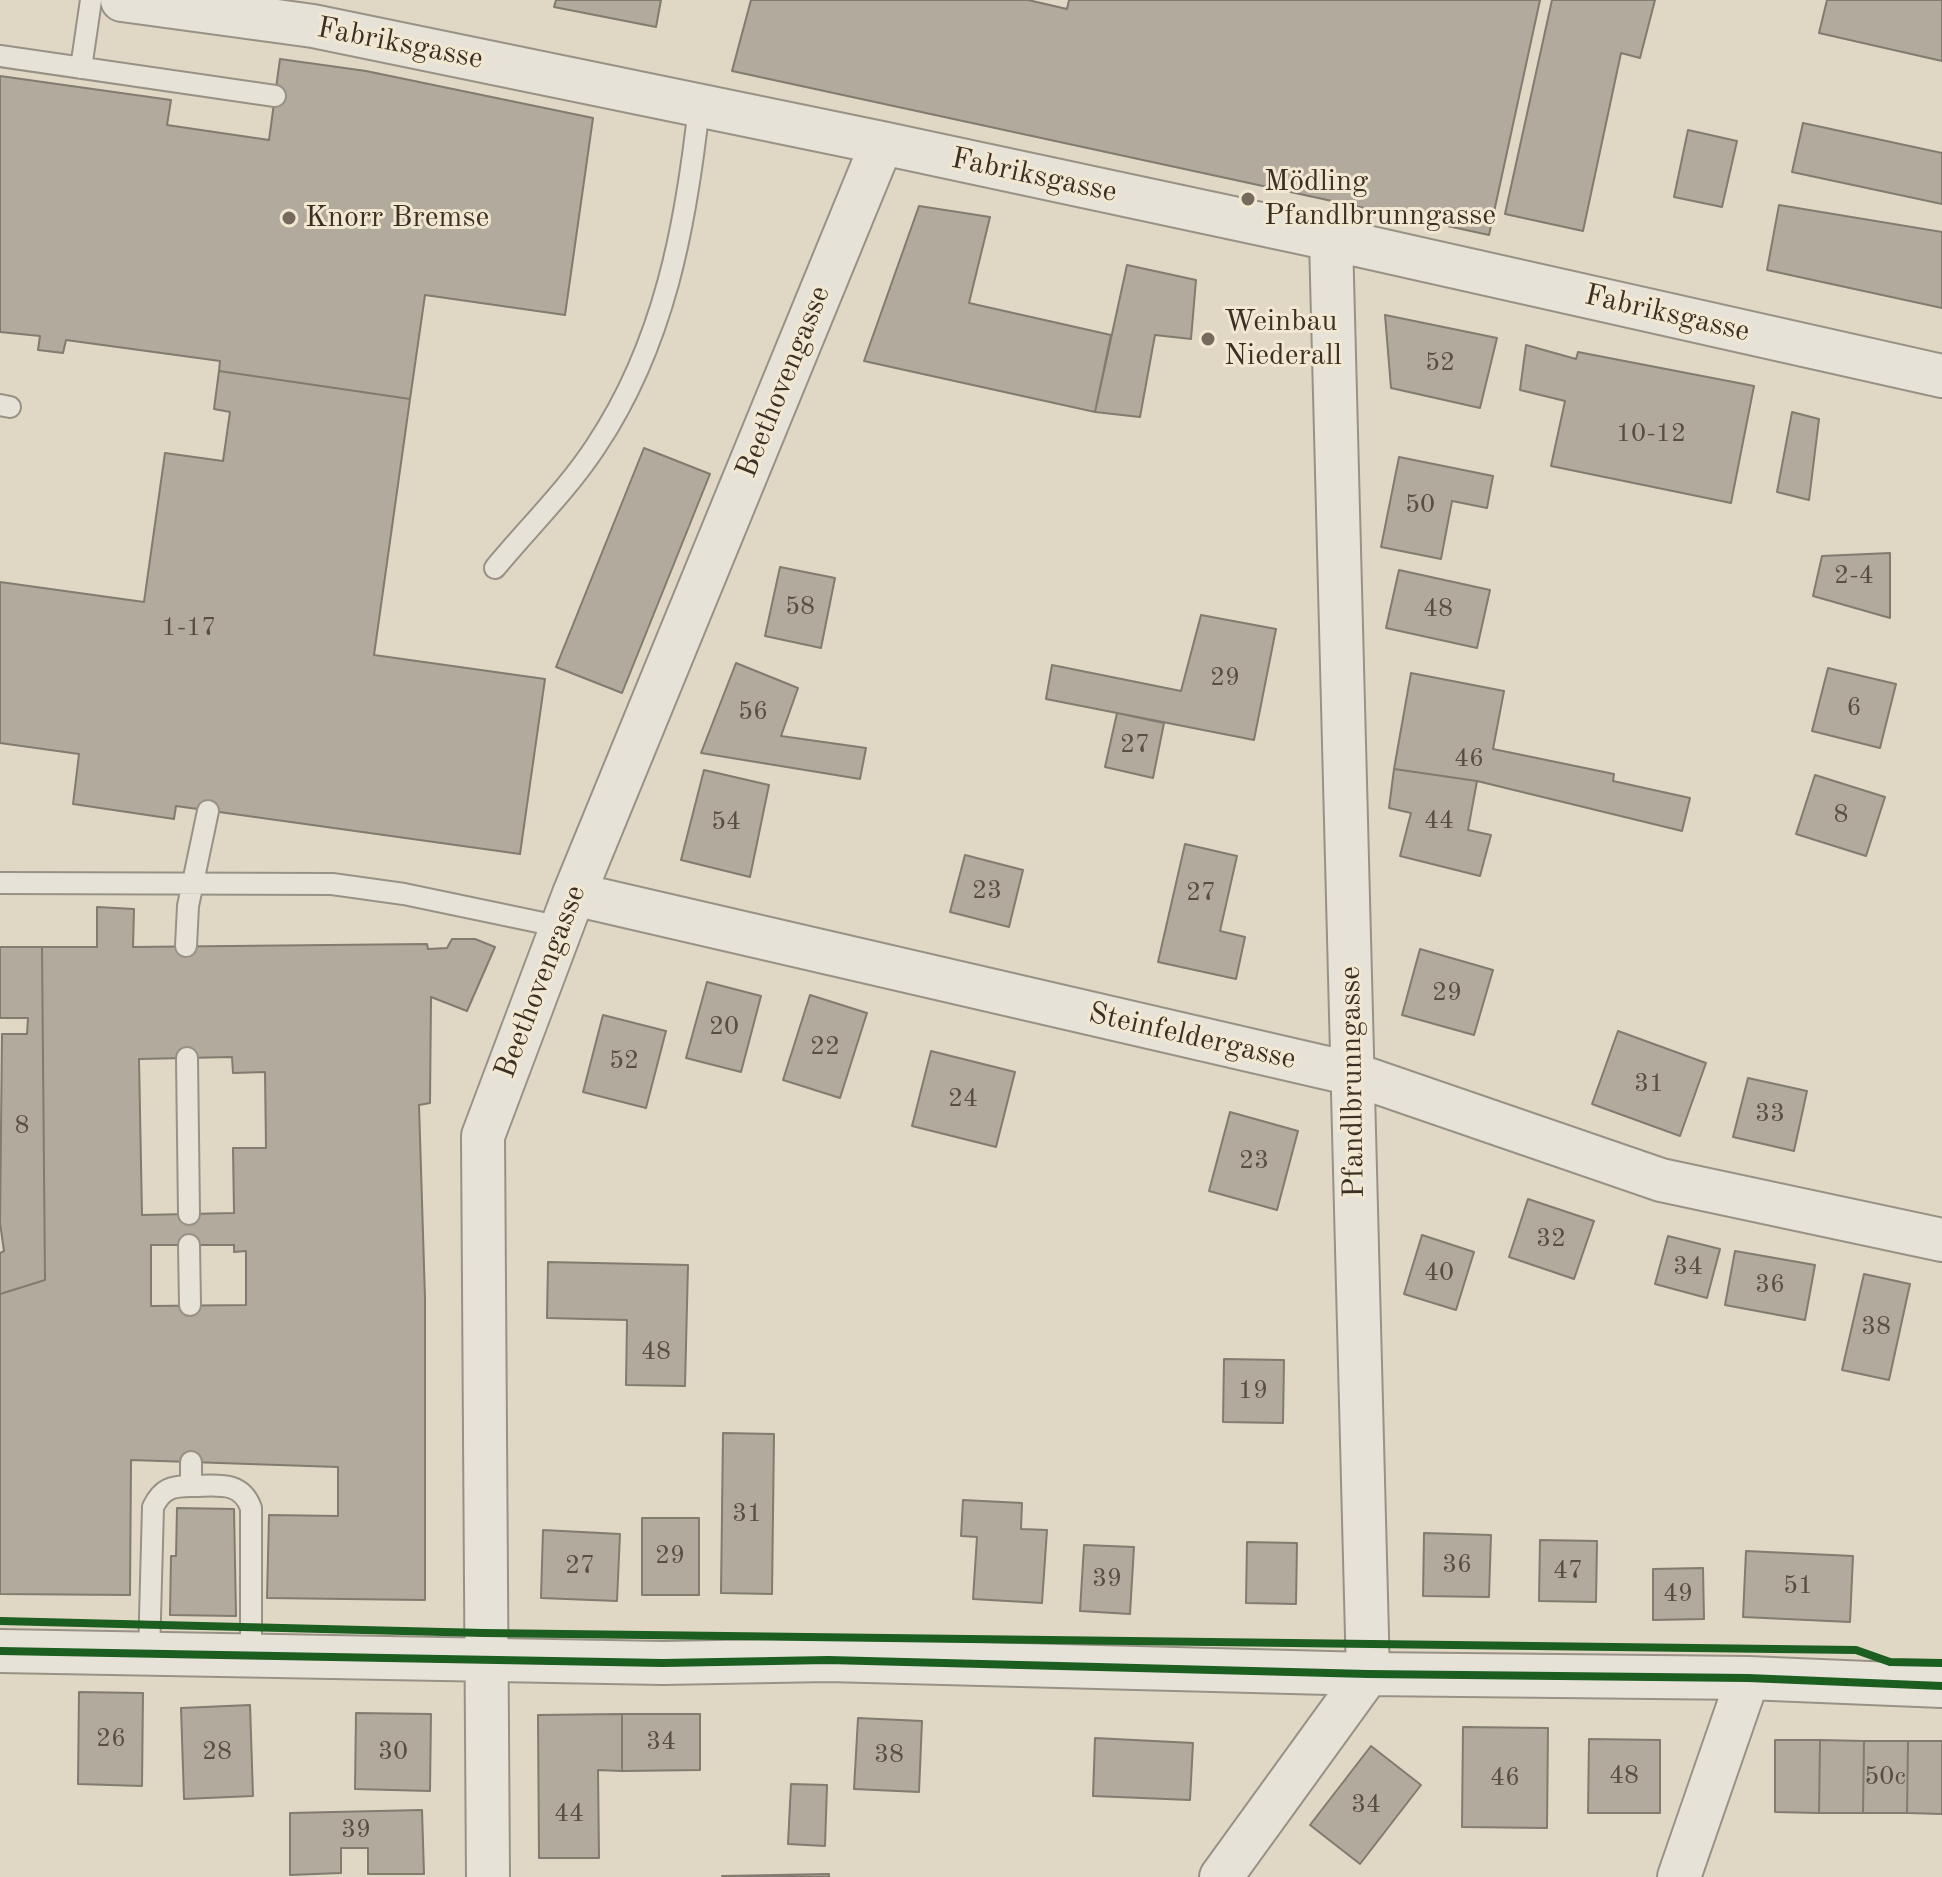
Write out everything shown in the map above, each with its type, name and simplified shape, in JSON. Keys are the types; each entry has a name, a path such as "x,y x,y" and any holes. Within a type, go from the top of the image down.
{"street":[{"name":"Fabriksgasse","path":"122,0 284,11 699,106 1331,239 1942,376"},
{"name":"Beethovengasse","path":"488,1877 484,1659 483,1136 568,911 882,143"},
{"name":"Pfandlbrunngasse","path":"1331,239 1368,1674"},
{"name":"Steinfeldergasse","path":"568,911 1353,1074 1661,1180 1942,1240"},
{"path":"0,1651 663,1663 828,1660 1368,1674 1748,1678 1942,1686"},
{"path":"1221,1877 1368,1674"},
{"path":"1679,1877 1748,1678"}],"lane":[{"path":"81,68 91,0"},
{"path":"0,56 275,96"},
{"path":"495,568 595,448 640,372 676,263 699,106"},
{"path":"186,946 193,882 208,811"},
{"path":"0,883 332,884 568,911"},
{"path":"187,1058 189,1214"},
{"path":"189,1245 190,1305"},
{"path":"191,1462 191,1486"},
{"path":"149,1654 153,1507 160,1493 174,1486 233,1486 246,1494 251,1508 251,1655"}],"building":[{"path":"556,0 661,0 656,27 554,7"},
{"path":"751,0 1028,0 1067,9 1069,0 1540,0 1489,235 732,71"},
{"path":"1552,0 1655,0 1640,58 1621,53 1583,231 1505,214"},
{"path":"1827,0 1942,0 1942,61 1819,33"},
{"name":"Knorr Bremse","path":"280,59 366,71 593,118 565,315 425,295 410,399 219,371 220,361 66,340 63,353 38,350 40,336 0,332 0,76 171,100 167,125 269,140"},
{"path":"1803,123 1942,153 1942,204 1792,172"},
{"path":"1688,130 1737,141 1722,207 1674,197"},
{"path":"1779,205 1942,232 1942,308 1767,270"},
{"path":"919,206 990,217 969,303 1111,335 1095,412 864,361"},
{"path":"1127,265 1196,280 1191,339 1155,335 1140,417 1095,412"},
{"path":"1385,315 1497,338 1480,408 1391,388"},
{"path":"1526,345 1576,359 1578,352 1754,386 1731,503 1551,466 1565,401 1520,390"},
{"path":"219,371 410,399 374,655 545,679 520,854 176,806 174,819 73,804 79,754 0,743 0,582 144,602 165,453 223,461 230,412 214,409"},
{"path":"1792,412 1819,419 1809,500 1777,492"},
{"path":"644,448 710,474 622,693 556,667"},
{"path":"1399,457 1493,476 1487,508 1452,501 1441,559 1381,547"},
{"path":"1890,553 1890,618 1813,596 1822,556"},
{"path":"780,567 835,578 821,648 765,636"},
{"path":"1399,570 1490,590 1477,648 1386,628"},
{"path":"1201,615 1276,629 1254,740 1046,699 1052,665 1181,691"},
{"path":"736,663 798,688 781,736 866,748 860,779 701,753"},
{"path":"1828,668 1896,684 1880,748 1812,731"},
{"path":"1411,673 1504,691 1493,749 1614,774 1613,781 1690,798 1682,831 1477,781 1394,769"},
{"path":"1117,713 1164,723 1153,778 1105,767"},
{"path":"1394,769 1477,781 1468,830 1491,835 1480,876 1400,856 1411,813 1389,808"},
{"path":"704,770 769,785 750,877 681,860"},
{"path":"1815,775 1885,797 1866,856 1796,834"},
{"path":"1185,844 1237,856 1220,931 1245,937 1236,979 1158,962"},
{"path":"965,855 1023,870 1009,927 950,912"},
{"path":"97,907 134,909 133,947 427,944 428,949 447,948 452,939 475,939 495,947 467,1011 431,997 430,1103 419,1105 425,1298 425,1600 267,1598 269,1515 338,1516 338,1467 131,1460 130,1595 0,1594 0,1294 45,1280 42,947 97,947","holes":["232,1057 233,1073 265,1072 266,1148 233,1148 234,1213 142,1215 139,1059","151,1245 234,1245 234,1252 246,1251 246,1305 151,1306"]},
{"path":"0,947 42,947 45,1280 0,1294 0,1253 4,1251 0,1223 2,1034 27,1034 28,1018 0,1018"},
{"path":"1420,949 1493,970 1474,1035 1402,1015"},
{"path":"707,982 761,996 741,1072 686,1058"},
{"path":"810,995 867,1013 840,1098 783,1080"},
{"path":"603,1015 666,1031 646,1108 583,1092"},
{"path":"1618,1031 1706,1063 1680,1136 1592,1104"},
{"path":"931,1051 1015,1072 996,1147 912,1126"},
{"path":"1748,1078 1807,1091 1794,1151 1733,1137"},
{"path":"1230,1112 1298,1131 1277,1210 1209,1191"},
{"path":"1528,1199 1594,1221 1574,1279 1509,1257"},
{"path":"1422,1235 1474,1252 1456,1310 1404,1294"},
{"path":"1668,1236 1720,1249 1707,1298 1655,1284"},
{"path":"1735,1251 1815,1265 1805,1320 1725,1305"},
{"path":"548,1262 688,1265 685,1386 626,1385 627,1320 547,1318"},
{"path":"1864,1274 1910,1284 1889,1380 1842,1370"},
{"path":"1224,1359 1284,1360 1283,1423 1223,1422"},
{"path":"723,1433 774,1434 772,1594 721,1593"},
{"path":"963,1500 1022,1503 1021,1529 1047,1530 1042,1603 973,1599 977,1537 961,1536"},
{"path":"177,1508 234,1509 236,1616 170,1615 171,1556 176,1556"},
{"path":"642,1518 699,1518 699,1595 642,1595"},
{"path":"543,1530 620,1534 617,1601 541,1598"},
{"path":"1424,1533 1491,1535 1489,1597 1423,1596"},
{"path":"1540,1540 1597,1541 1596,1602 1539,1601"},
{"path":"1247,1542 1297,1543 1296,1604 1246,1603"},
{"path":"1084,1545 1134,1547 1130,1614 1080,1611"},
{"path":"1746,1551 1853,1556 1850,1622 1743,1617"},
{"path":"1703,1568 1704,1619 1653,1620 1653,1569"},
{"path":"79,1692 143,1693 142,1786 78,1784"},
{"path":"250,1705 253,1796 184,1799 181,1708"},
{"path":"356,1713 431,1714 430,1791 355,1789"},
{"path":"622,1714 700,1714 700,1770 622,1771"},
{"path":"622,1714 622,1771 598,1770 599,1858 539,1858 538,1715"},
{"path":"858,1718 922,1721 919,1792 854,1789"},
{"path":"1463,1727 1548,1728 1547,1828 1462,1827"},
{"path":"1095,1738 1193,1743 1190,1800 1093,1796"},
{"path":"1589,1739 1660,1740 1660,1813 1588,1813"},
{"path":"1775,1740 1820,1740 1819,1813 1775,1812"},
{"path":"1820,1740 1864,1741 1863,1813 1819,1813"},
{"path":"1864,1741 1908,1741 1907,1813 1863,1813"},
{"path":"1908,1741 1942,1741 1942,1814 1907,1813"},
{"path":"1371,1746 1421,1785 1360,1864 1310,1825"},
{"path":"791,1784 827,1785 825,1846 788,1844"},
{"path":"422,1810 424,1874 368,1874 368,1848 341,1848 341,1873 290,1875 290,1813"},
{"path":"829,1874 829,1877 722,1876"}],"cycle path":[{"path":"0,1621 484,1633 1856,1650 1890,1662 1942,1663"},
{"path":"0,1651 663,1663 828,1660 1368,1674 1748,1678 1942,1686"}],"place":[{"name":"Mödling Pfandlbrunngasse","path":"1248,199"},
{"name":"Knorr Bremse","path":"289,218"},
{"name":"Weinbau Niederall","path":"1208,339"}]}
